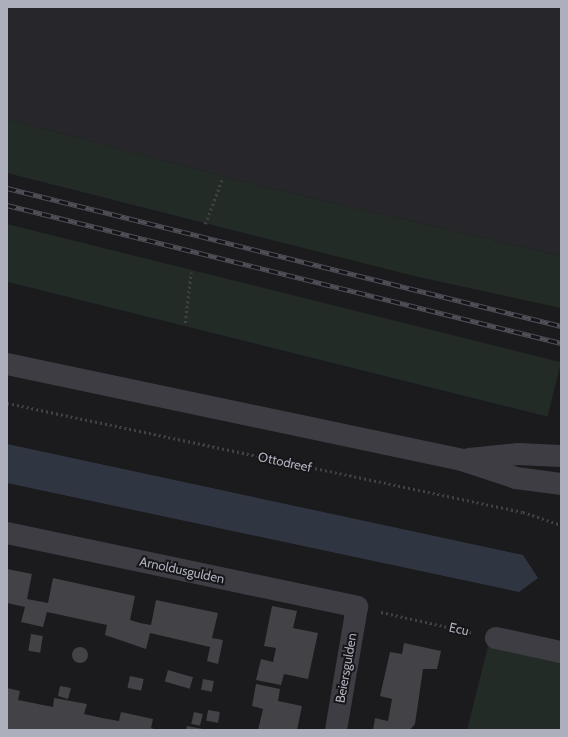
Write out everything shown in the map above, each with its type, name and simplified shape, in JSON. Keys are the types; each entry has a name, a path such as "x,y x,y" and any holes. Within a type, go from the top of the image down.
{"street":[{"path":"7,364 462,460 516,478 561,484"},
{"path":"462,460 518,454 561,456"},
{"name":"Arnoldusgulden","path":"7,533 357,607"},
{"name":"Beiersgulden","path":"336,730 357,607"},
{"path":"496,638 561,652"}],"path":[{"path":"205,224 223,177"},
{"path":"185,323 192,272"},
{"name":"Ottodreef","path":"7,403 523,512 561,525"},
{"name":"Ecu","path":"357,607 496,638"}],"shaded area":[{"path":"7,7 561,7 561,256 248,183 7,119"},
{"path":"7,119 248,183 561,256 561,308 414,276 7,173"},
{"path":"7,224 561,362 547,416 7,282"},
{"path":"7,444 523,555 538,578 519,592 7,483"},
{"path":"488,646 561,662 561,730 467,730"}],"building":[{"path":"7,569 32,574 27,599 48,603 53,578 135,596 130,620 140,623 151,625 156,600 218,613 212,638 223,640 218,664 207,661 210,647 150,633 146,649 105,635 107,625 47,612 43,627 21,622 25,607 7,603"},
{"path":"272,606 297,611 293,628 318,633 308,679 284,674 281,685 256,680 261,659 273,662 276,648 264,646"},
{"path":"31,634 43,636 40,653 28,651"},
{"path":"404,643 441,651 437,669 423,669 415,724 410,730 373,730 375,718 388,721 392,699 380,696 390,652 402,654"},
{"path":"80,647 86,649 88,655 86,661 80,663 74,661 72,655 74,649"},
{"path":"168,670 193,677 190,689 165,682"},
{"path":"130,676 144,679 141,691 128,688"},
{"path":"203,679 214,681 212,692 201,690"},
{"path":"256,684 280,689 278,701 302,706 297,730 258,730 263,709 252,706"},
{"path":"60,686 71,688 68,699 58,696"},
{"path":"7,688 20,691 18,700 53,707 54,698 87,704 84,714 102,718 119,721 121,712 153,719 151,728 157,730 7,730"},
{"path":"208,710 220,712 218,723 206,721"},
{"path":"194,712 203,714 200,726 191,724"},
{"path":"187,726 203,729 203,730 186,730"}],"railway":[{"path":"7,188 561,326"},
{"path":"7,205 561,343"}]}
